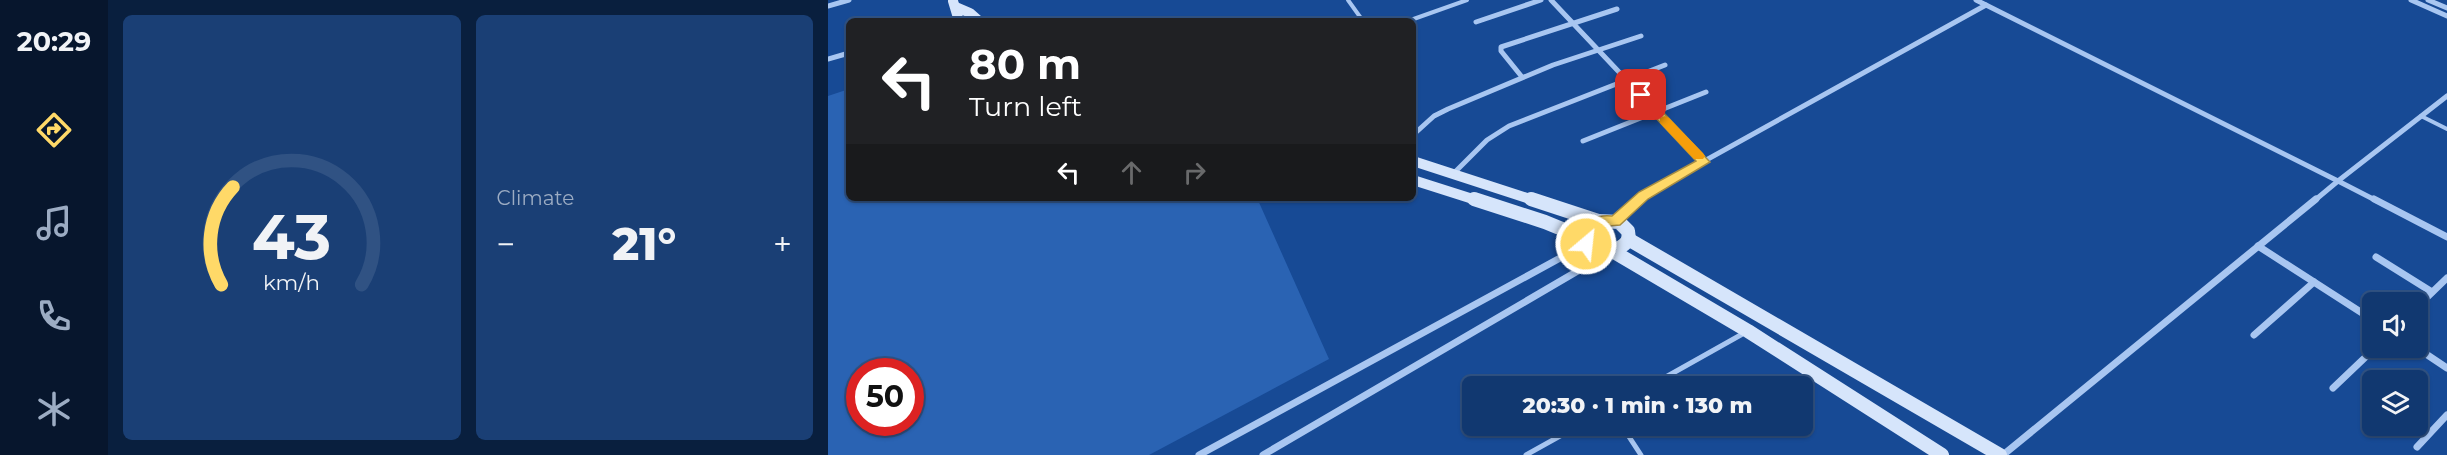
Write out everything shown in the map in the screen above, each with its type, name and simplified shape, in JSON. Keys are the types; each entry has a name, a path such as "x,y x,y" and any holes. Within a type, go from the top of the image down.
{"main road":[{"path":"956,8 970,13 976,18"},
{"path":"1416,163 1598,221 1615,221 1628,231 1628,238 1624,247 1611,253"},
{"path":"1416,181 1545,222 1584,239 1590,248 1597,252 1611,253 1748,331 1942,455"},
{"path":"1584,239 1587,228 1598,221"},
{"path":"1628,238 2002,455"}],"street":[{"path":"828,6 849,0"},
{"path":"1476,22 1541,0"},
{"path":"1551,0 1704,162"},
{"path":"1976,0 2447,237"},
{"path":"2411,0 2447,16"},
{"path":"2428,0 2447,8"},
{"path":"1615,221 1643,195 1986,6"},
{"path":"1522,77 1501,51 1502,47 1617,9"},
{"path":"1416,132 1434,116 1522,77 1641,36"},
{"path":"828,60 846,54"},
{"path":"1453,174 1497,132 1665,65"},
{"path":"1583,141 1706,92"},
{"path":"2002,455 2338,181 2447,96"},
{"path":"1199,455 1562,257 1584,239"},
{"path":"2258,246 2362,313"},
{"path":"1263,455 1611,253"},
{"path":"2376,257 2432,292"},
{"path":"2428,296 2447,279"},
{"path":"2254,335 2314,282"},
{"path":"2428,356 2447,368"},
{"path":"2333,388 2364,358"},
{"path":"2417,447 2447,415"}],"lane":[{"path":"1348,0 1361,18"},
{"path":"1416,18 1467,0"},
{"path":"2421,116 2447,129"},
{"path":"1668,376 1748,331"},
{"path":"1526,455 1560,436"},
{"path":"1629,436 1641,455"}],"shaded area":[{"path":"846,90 846,201 1258,201 1329,359 1149,455 828,455 828,96"}],"slow traffic":[{"path":"1665,120 1698,156"}],"route":[{"path":"1586,244 1584,234 1592,224 1605,220 1615,221 1643,195 1704,162 1641,95"}]}
